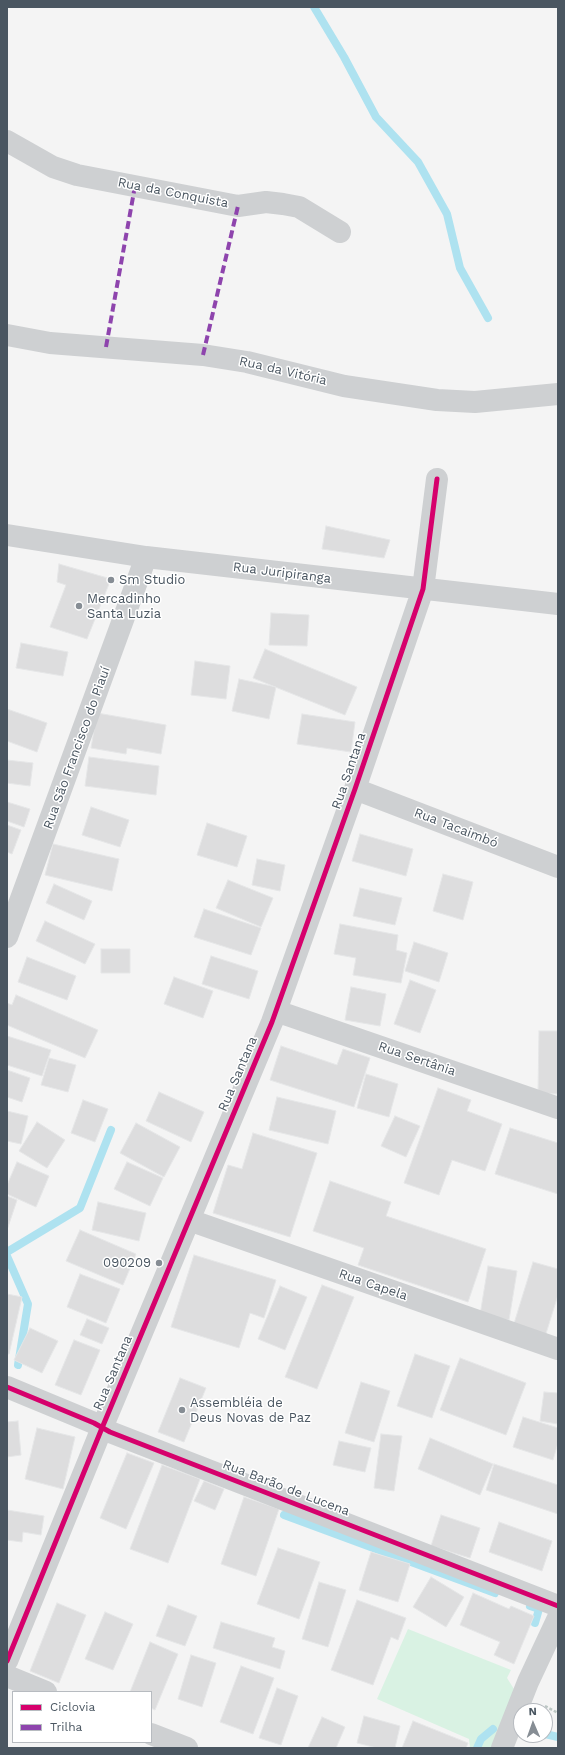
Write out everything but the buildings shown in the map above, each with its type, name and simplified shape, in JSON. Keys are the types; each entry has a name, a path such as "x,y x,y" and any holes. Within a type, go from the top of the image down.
{"street":[{"name":"Rua da Conquista","path":"7,141 53,167 77,175 238,206 266,202 299,207 340,232"},
{"name":"Rua da Vitória","path":"7,334 50,343 203,355 247,362 344,386 437,400 475,402 558,394"},
{"name":"Rua Santana","path":"7,1661 102,1428 276,1011 355,789 423,589 437,479"},
{"name":"Rua Juripiranga","path":"7,535 146,557 558,604"},
{"name":"Rua São Francisco do Piauí","path":"7,937 146,557"},
{"name":"Rua Tacaimbó","path":"355,789 558,867"},
{"name":"Rua Sertânia","path":"276,1011 558,1108"},
{"name":"Rua Capela","path":"189,1220 558,1349"},
{"name":"Rua Barão de Lucena","path":"7,1387 102,1428 558,1606"},
{"path":"502,1748 528,1682 558,1618"},
{"path":"7,1676 44,1691"},
{"path":"152,1734 187,1748"}],"green space":[{"path":"408,1629 511,1670 507,1678 514,1689 492,1748 470,1748 469,1739 377,1699"}],"waterway":[{"path":"314,7 344,57 376,117 418,162 447,214 460,268 488,318"},
{"path":"7,1252 80,1208 111,1130"},
{"path":"7,1256 28,1304 18,1365"},
{"path":"284,1515 495,1593"},
{"path":"530,1606 539,1609 535,1623"},
{"path":"477,1748 481,1739 493,1729"},
{"path":"553,1736 558,1737"}],"marked path":[{"path":"106,347 135,186"},
{"path":"203,355 238,206"}],"cycle path":[{"path":"7,1661 102,1428 272,1022 355,789 423,589 437,479"},
{"path":"7,1387 94,1423 110,1432 558,1606"}],"place":[{"name":"Sm Studio","path":"111,580"},
{"name":"Mercadinho Santa Luzia","path":"79,606"},
{"name":"090209","path":"159,1263"},
{"name":"Assembléia de Deus Novas de Paz","path":"182,1410"}]}
